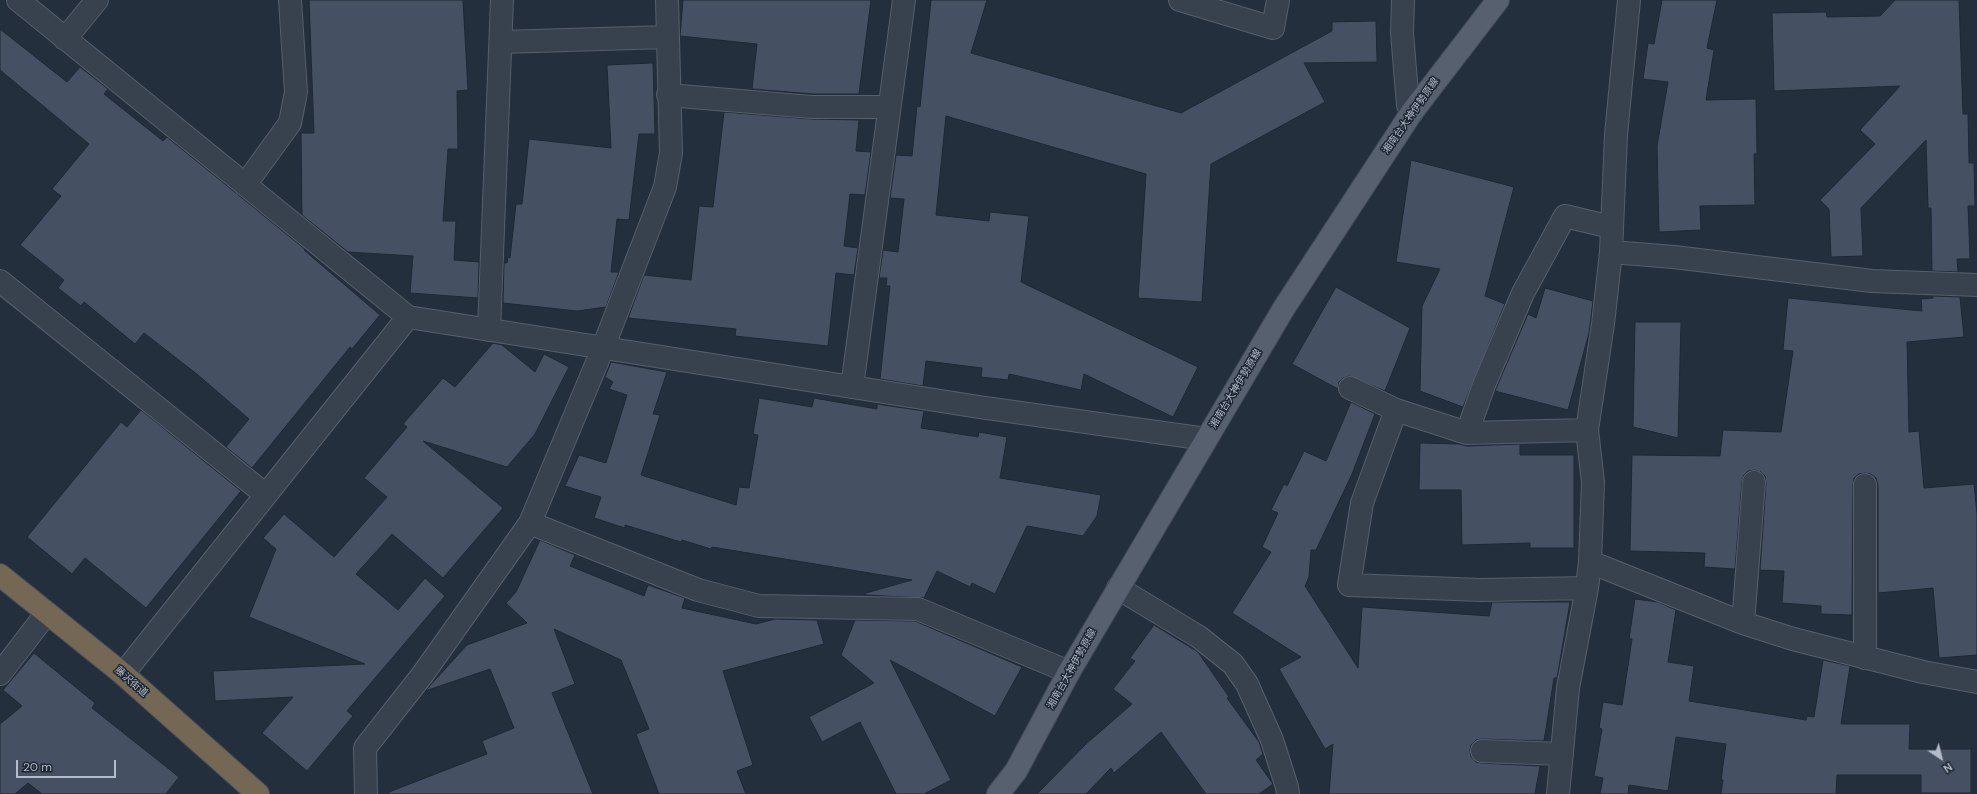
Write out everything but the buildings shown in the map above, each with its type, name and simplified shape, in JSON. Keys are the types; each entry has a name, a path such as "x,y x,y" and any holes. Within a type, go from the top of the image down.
{"highway":[{"name":"藤沢街道","path":"0,575 46,614 123,674 258,794"}],"main road":[{"name":"湘南台大神伊勢原線","path":"998,794 1016,771 1069,672 1284,308 1412,112 1498,0"}],"street":[{"path":"18,0 408,317 852,387 1206,439"},
{"path":"65,39 97,0"},
{"path":"245,185 290,123 296,92 290,0"},
{"path":"489,330 502,0"},
{"path":"366,794 364,748 423,674 530,523 603,348 665,187 671,153 668,95 667,0"},
{"path":"852,387 904,0"},
{"path":"1180,0 1273,28 1278,0"},
{"path":"1403,0 1402,33 1408,105 1412,112"},
{"path":"1558,794 1568,688 1587,588 1590,562 1593,482 1587,430 1603,324 1611,252 1616,136 1629,0"},
{"path":"501,42 667,37"},
{"path":"668,95 812,107 889,107"},
{"path":"1467,433 1484,385 1523,293 1565,216 1611,227"},
{"path":"1611,252 1674,257 1872,281 1977,285"},
{"path":"0,281 266,495"},
{"path":"123,674 408,317"},
{"path":"1350,388 1396,410 1467,433 1587,430"},
{"path":"1396,410 1362,503 1349,585 1481,590 1587,588"},
{"path":"1743,623 1754,482"},
{"path":"1865,485 1865,658"},
{"path":"530,523 698,590 759,606 918,609 1069,672"},
{"path":"1590,562 1743,623 1865,658 1923,672 1977,682"},
{"path":"1118,588 1198,637 1233,664 1247,684 1272,740 1288,794"},
{"path":"0,674 46,614"},
{"path":"1482,751 1562,754"}]}
